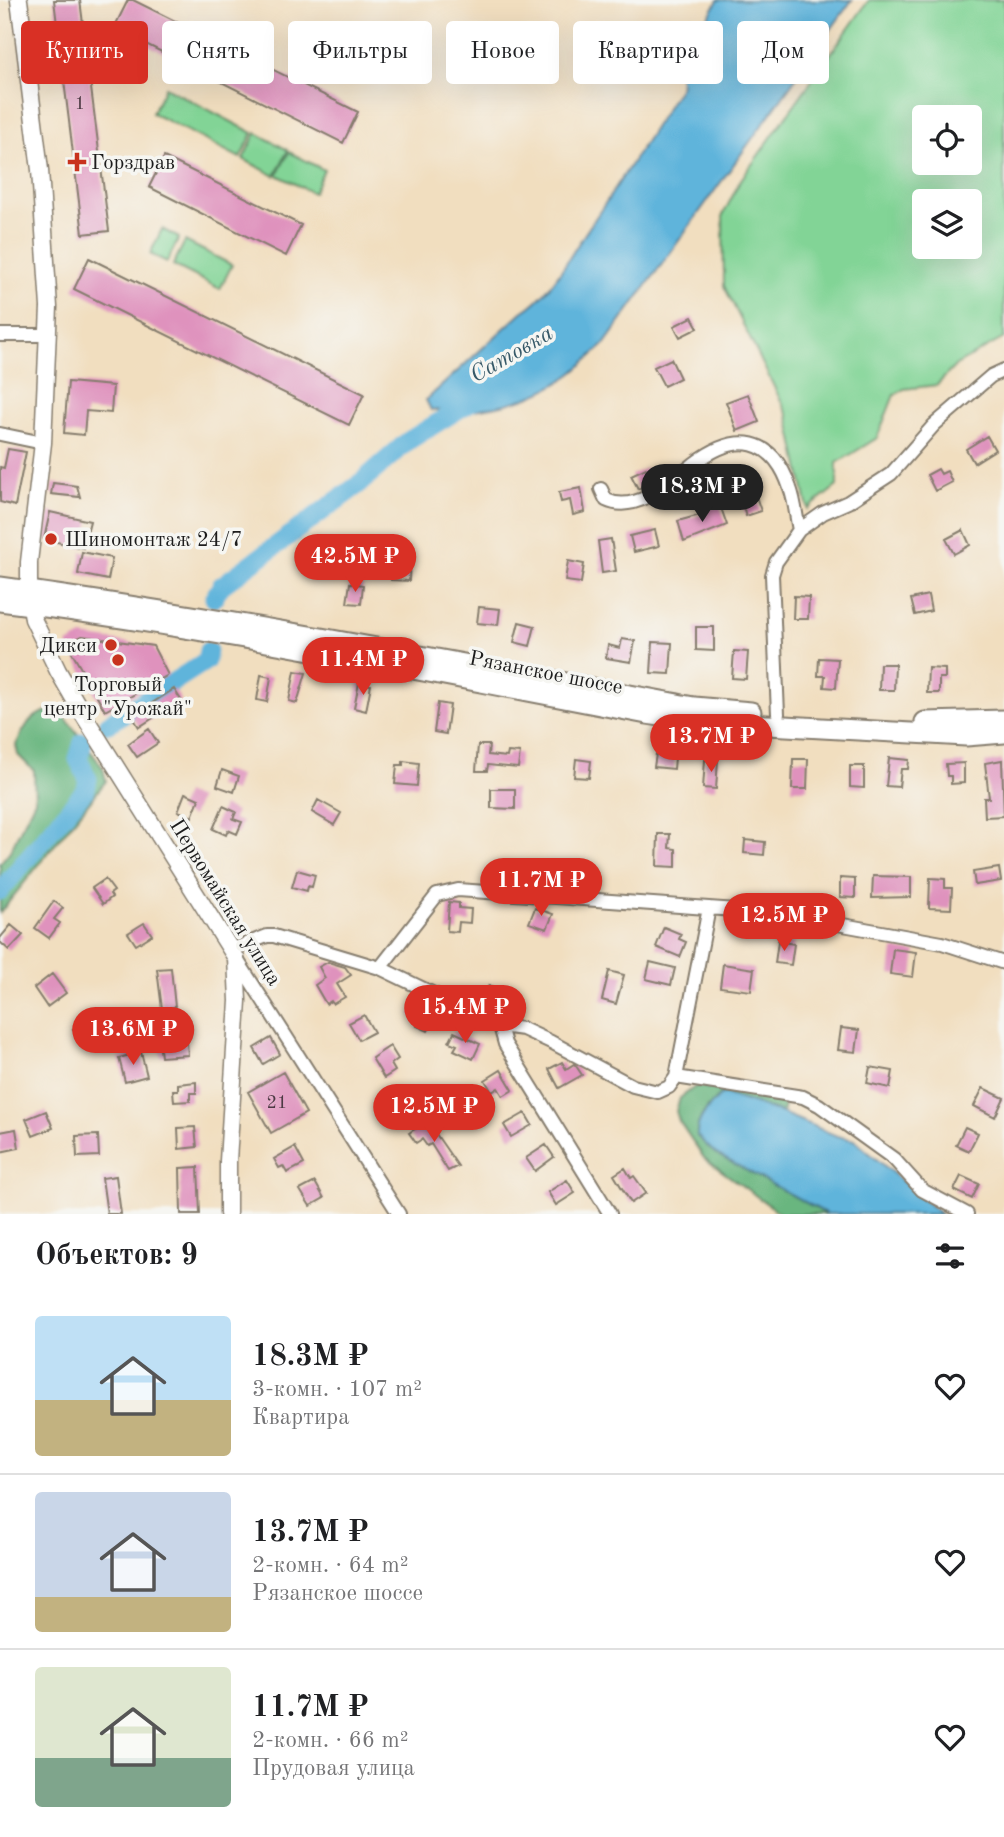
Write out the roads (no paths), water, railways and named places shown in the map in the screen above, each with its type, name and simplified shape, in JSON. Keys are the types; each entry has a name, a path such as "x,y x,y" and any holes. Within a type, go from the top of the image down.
{"main road":[{"path":"19,0 40,170 48,265 43,443 29,562 30,598"},
{"name":"Рязанское шоссе","path":"0,587 30,598 693,721 965,736 1004,733"},
{"name":"Рязанское шоссе","path":"0,601 30,598 278,629 694,707 912,721 1004,720"},
{"name":"Первомайская улица","path":"30,598 39,633 84,716 234,954"},
{"path":"228,1214 228,1161 238,1001 234,954"}],"street":[{"path":"0,335 48,335"},
{"path":"778,714 772,575 776,562 799,530 891,474 934,425 991,376 1004,370"},
{"path":"0,434 43,443"},
{"path":"601,489 606,500 613,503 634,501 652,495 695,463 722,448 747,442 756,444 776,457 790,488 799,530"},
{"path":"380,968 437,895 458,890 777,914 942,943 1004,962"},
{"path":"234,954 267,936 274,936 380,968 500,1026 523,1030 551,1042 633,1086 658,1092 669,1087 676,1077 709,908"},
{"name":"Первомайская улица","path":"234,954 399,1214"},
{"path":"500,1026 505,1044 610,1214"},
{"path":"676,1077 803,1097 819,1105 894,1159 922,1190 967,1214"}],"water":[{"path":"718,0 852,0 829,32 829,21 737,21 737,84 792,84 603,346 570,375 539,393 485,408 431,410 426,400 532,305 556,279 681,84 723,84 723,21 706,21"},
{"path":"722,1093 854,1140 941,1214 827,1214 716,1154 697,1136 697,1129 705,1113"}],"waterway":[{"name":"Сатовка","path":"214,598 221,586 358,485 408,441 474,400"},
{"name":"Сатовка","path":"108,724 206,661 208,651"},
{"name":"Сатовка","path":"0,891 86,789 88,779 78,759 83,742"}],"place":[{"name":"Горздрав","path":"77,162"},
{"name":"Шиномонтаж 24/7","path":"51,539"},
{"name":"Дикси","path":"111,645"},
{"name":"Торговый центр \"Урожай\"","path":"118,660"}]}
